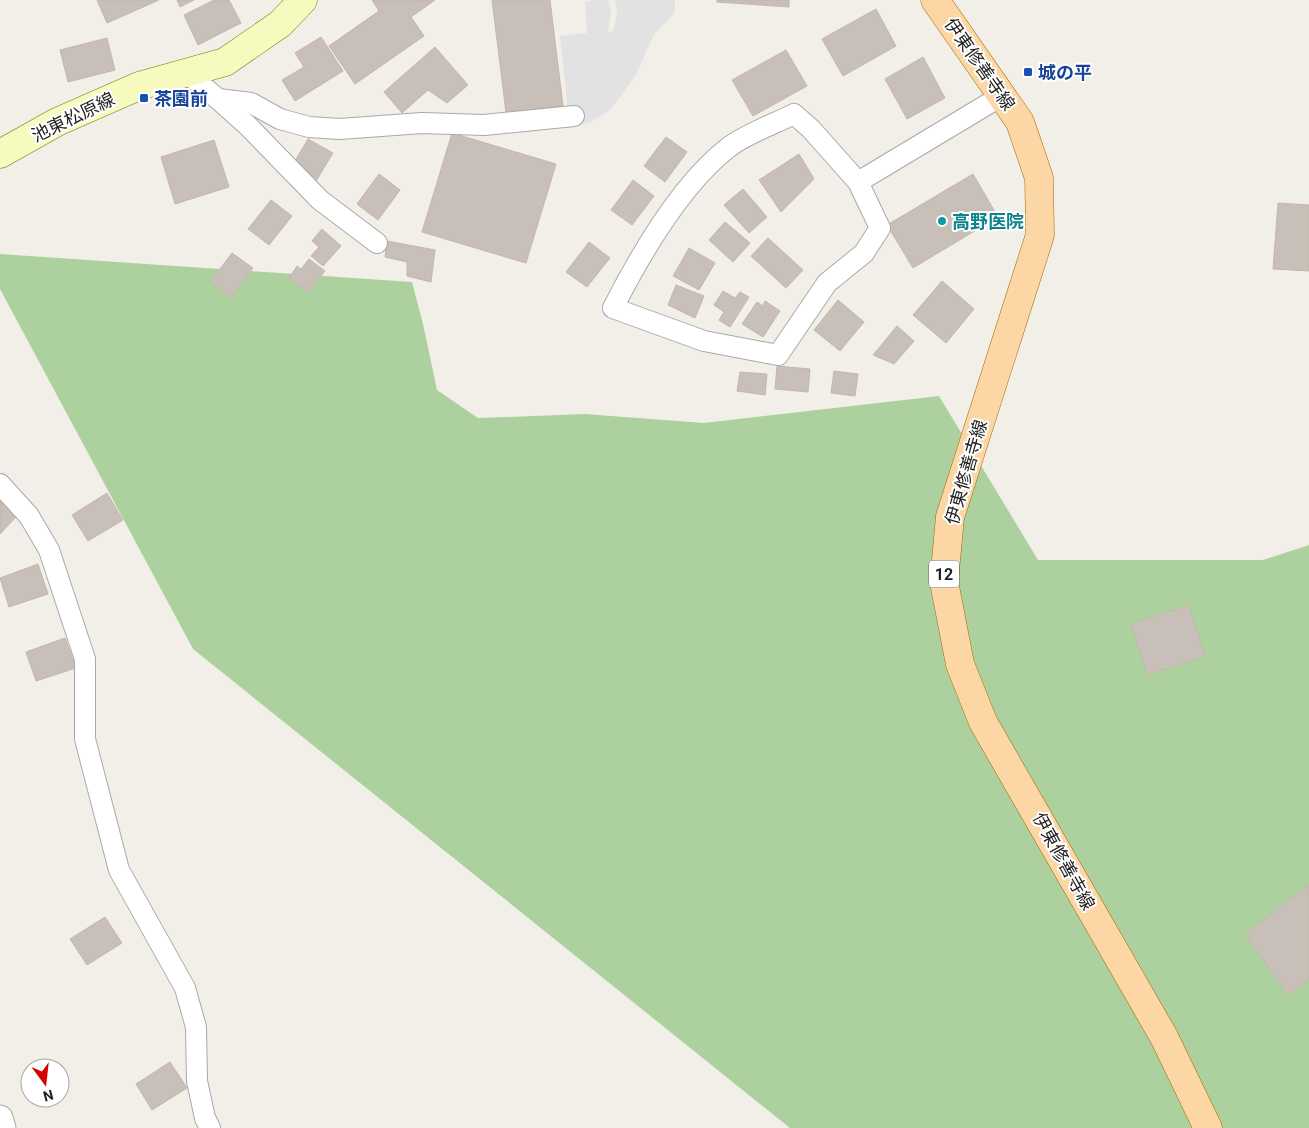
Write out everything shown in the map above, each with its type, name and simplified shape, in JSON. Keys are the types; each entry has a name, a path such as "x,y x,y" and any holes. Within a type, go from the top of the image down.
{"main road":[{"name":"池東松原線","path":"0,154 57,122 140,86 225,62 280,24 303,0"},
{"name":"伊東修善寺線","path":"935,0 1020,122 1039,178 1040,235 950,517 944,582 960,664 983,722 1164,1037 1208,1128"}],"street":[{"path":"188,74 246,125 320,200 377,243"},
{"path":"858,182 1002,95"},
{"path":"218,100 250,104 280,119 309,127 340,129 422,124 484,125 574,116"},
{"path":"794,114 811,129 858,182 880,228 864,253 827,282 778,355 704,341 613,308 636,262 691,184 730,146 794,114"},
{"path":"0,484 29,516 49,550 85,659 85,739 119,870 185,988 196,1026 197,1081 205,1118 210,1128"},
{"path":"0,1118 3,1128"}],"green space":[{"path":"0,254 412,282 437,390 478,418 585,414 704,423 939,396 1038,560 1263,560 1309,545 1309,1128 790,1128 193,649 0,289"}],"shaded area":[{"path":"608,0 611,10 608,32 613,31 617,13 615,0 675,0 675,13 654,34 636,75 611,109 591,122 570,126 560,36 587,33 585,2"}],"building":[{"path":"97,0 159,0 107,23"},
{"path":"177,0 194,0 180,7"},
{"path":"214,0 229,0 241,23 198,45 184,15"},
{"path":"372,0 435,0 411,17 424,36 355,84 329,46 379,11"},
{"path":"492,0 550,0 563,106 506,113"},
{"path":"717,0 789,0 789,7 717,2"},
{"path":"876,9 896,46 843,76 822,39"},
{"path":"321,37 343,71 295,101 282,80 304,67 295,53"},
{"path":"107,38 115,70 68,82 60,50"},
{"path":"435,47 468,85 447,103 428,90 402,113 384,92"},
{"path":"786,50 807,86 753,116 732,80"},
{"path":"923,57 945,98 907,119 885,79"},
{"path":"452,133 556,164 526,263 422,232"},
{"path":"666,137 687,152 665,182 644,166"},
{"path":"308,139 333,153 316,181 292,166"},
{"path":"214,140 229,187 175,204 161,157"},
{"path":"799,154 814,179 781,212 759,180"},
{"path":"379,174 400,190 378,220 357,204"},
{"name":"高野医院","path":"973,174 998,217 913,268 887,225"},
{"path":"633,180 654,196 632,225 611,210"},
{"path":"743,189 767,217 749,233 724,205"},
{"path":"271,200 292,216 269,245 248,229"},
{"path":"1278,203 1309,205 1309,271 1273,269"},
{"path":"725,222 750,243 733,262 709,240"},
{"path":"322,229 341,246 323,266 311,256 319,247 312,241"},
{"path":"768,238 803,270 786,288 751,256"},
{"path":"387,241 435,250 431,282 407,276 407,262 385,257"},
{"path":"589,242 610,258 587,287 566,272"},
{"path":"689,248 715,263 699,290 673,276"},
{"path":"232,253 253,268 231,298 210,282"},
{"path":"309,259 325,271 308,292 289,278 297,266 301,269"},
{"path":"942,281 974,309 946,343 913,315"},
{"path":"676,285 704,296 695,318 668,305"},
{"path":"723,291 735,298 740,292 749,297 730,327 719,320 724,312 714,305"},
{"path":"838,300 864,322 840,351 814,330"},
{"path":"765,301 780,311 763,337 742,324 757,302 763,306"},
{"path":"897,326 914,341 894,364 873,355"},
{"path":"777,366 810,369 808,392 775,389"},
{"path":"834,371 858,374 855,396 831,393"},
{"path":"740,372 767,374 765,395 737,391"},
{"path":"107,493 123,520 88,541 72,515"},
{"path":"0,501 17,516 0,534"},
{"path":"38,564 48,594 9,607 0,578"},
{"path":"1189,605 1205,656 1147,675 1131,624"},
{"path":"65,638 76,668 36,681 26,652"},
{"path":"1309,884 1309,979 1288,995 1245,934"},
{"path":"105,917 122,943 87,965 70,939"},
{"path":"170,1062 187,1088 152,1110 136,1084"}],"place":[{"name":"城の平","path":"1028,72"},
{"name":"茶園前","path":"144,98"},
{"name":"高野医院","path":"942,221"}]}
